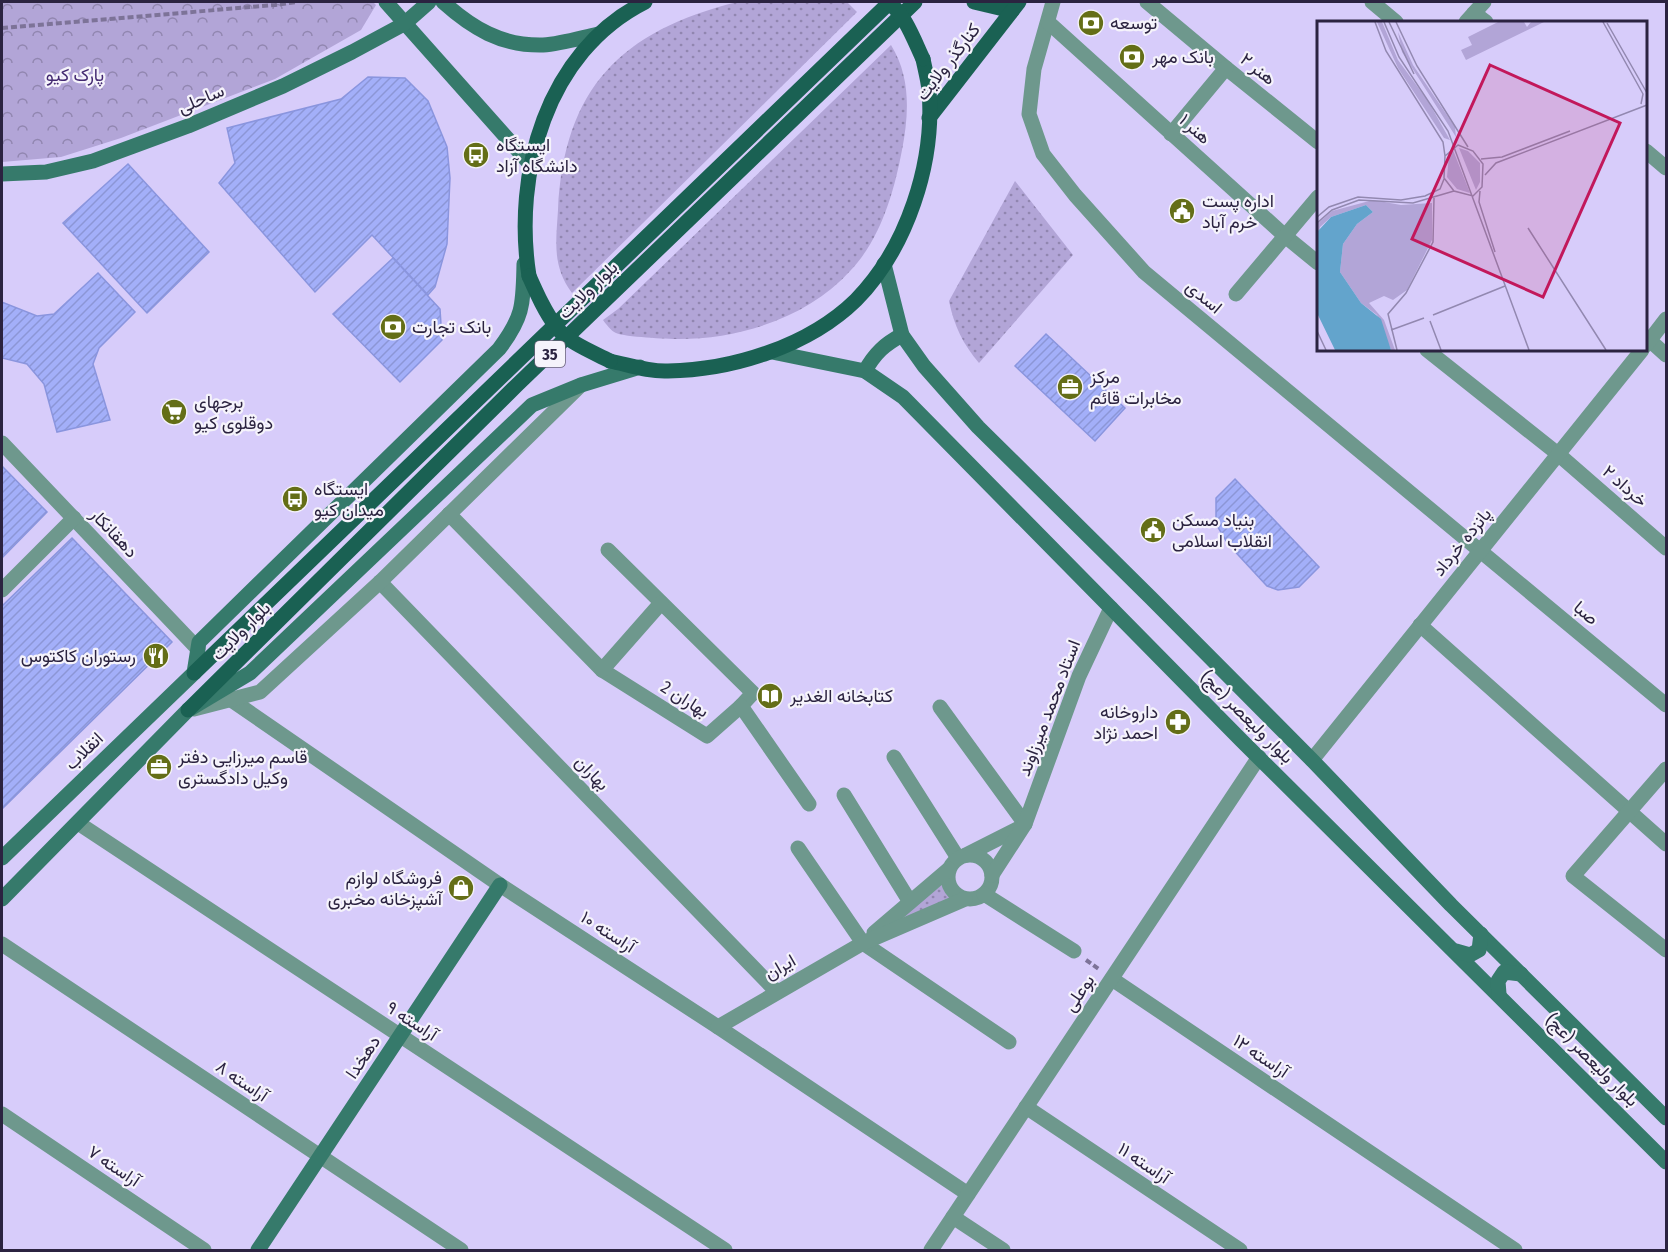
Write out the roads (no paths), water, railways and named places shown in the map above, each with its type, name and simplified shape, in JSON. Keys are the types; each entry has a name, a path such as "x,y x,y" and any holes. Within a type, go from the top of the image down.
{"main road":[{"path":"386,2 530,164"},
{"name":"ساحلی","path":"2,174 46,172 93,161 188,126 283,86 404,24 429,2"},
{"path":"443,2 461,18 498,40 543,45 598,34"},
{"path":"194,673 199,642 499,349 515,328 523,297 524,213 530,164 545,115 568,72 598,34 645,2"},
{"path":"524,246 529,276 558,330 583,347 610,361 667,371 695,369 748,360 772,352 815,330 854,301 884,264 908,221 922,172 929,118 929,90 923,59 909,30 889,2"},
{"name":"بلوار ولایت","path":"194,673 889,2"},
{"name":"بلوار ولایت","path":"188,710 517,385 915,2"},
{"path":"974,2 1016,6"},
{"name":"کنارگذر ولایت","path":"929,118 1016,6"},
{"name":"بلوار ولیعصر (عج)","path":"884,264 902,335 924,366 978,427 1666,1118"},
{"path":"865,371 874,355 886,343 902,335"},
{"name":"بلوار ولیعصر (عج)","path":"772,352 865,371 903,397 1259,757 1666,1162"},
{"path":"188,710 250,673 532,405 582,385 640,367"},
{"name":"انقلاب","path":"2,858 194,673"},
{"name":"35","path":"2,899 188,710"},
{"name":"دهخدا","path":"258,1251 500,885"},
{"path":"1456,951 1470,955 1479,950 1481,934"},
{"path":"1499,994 1498,981 1504,972 1521,974"}],"street":[{"name":"اسدی","path":"1053,2 1034,69 1029,114 1043,154 1075,195 1144,272 1480,551"},
{"name":"هنر ۲","path":"1147,2 1317,141"},
{"path":"1372,2 1395,21"},
{"name":"هنر ۱","path":"1048,22 1317,262"},
{"path":"1171,134 1226,68"},
{"path":"1647,152 1666,168"},
{"path":"1236,294 1317,198"},
{"name":"پانزده خرداد","path":"1647,342 1666,319"},
{"path":"1647,344 1666,355"},
{"path":"1429,351 1558,454"},
{"name":"پانزده خرداد","path":"1312,760 1640,351"},
{"path":"188,710 260,692 380,582 582,385"},
{"name":"دهقانکار","path":"2,443 198,650"},
{"name":"خرداد ۲","path":"1558,454 1666,548"},
{"name":"بهاران 2","path":"449,514 602,670 707,736 741,706"},
{"path":"2,590 74,518"},
{"path":"608,550 753,693 741,706 809,804"},
{"name":"صبا","path":"1480,551 1666,705"},
{"name":"بهاران","path":"380,582 777,992"},
{"path":"602,670 661,603"},
{"name":"استاد محمد میرزاوند","path":"1025,824 1080,676 1111,608"},
{"path":"1420,625 1666,843"},
{"name":"آراسته ۱۰","path":"230,699 500,885 968,1194"},
{"path":"940,707 1025,824 992,875 984,894 979,898 965,899 952,891 949,885 958,861"},
{"path":"894,757 958,861"},
{"name":"بوعلی","path":"931,1251 1259,757"},
{"path":"1666,769 1573,876 1666,950"},
{"path":"844,795 910,902"},
{"name":"آراسته ۹","path":"78,823 726,1251"},
{"name":"ایران","path":"863,943 958,861 1025,824"},
{"path":"798,848 863,943 1009,1042"},
{"path":"958,861 981,858 986,862 992,875"},
{"path":"984,894 1074,951"},
{"name":"ایران","path":"718,1027 863,943 965,899"},
{"name":"آراسته ۸","path":"2,944 461,1251"},
{"name":"۱۲ آراسته","path":"1112,979 1515,1251"},
{"name":"آراسته ۱۱","path":"1026,1107 1240,1251"},
{"name":"آراسته ۷","path":"2,1114 204,1251"},
{"path":"953,1217 1003,1251"}],"place":[{"name":"توسعه","path":"1091,23"},
{"name":"بانک مهر","path":"1132,57"},
{"name":"ایستگاه دانشگاه آزاد","path":"476,155"},
{"name":"اداره پست خرم آباد","path":"1182,211"},
{"name":"بانک تجارت","path":"393,327"},
{"name":"مرکز مخابرات قائم","path":"1070,387"},
{"name":"برجهای دوقلوی کیو","path":"174,412"},
{"name":"ایستگاه میدان کیو","path":"295,499"},
{"name":"بنیاد مسکن انقلاب اسلامی","path":"1153,530"},
{"name":"رستوران کاکتوس","path":"156,656"},
{"name":"کتابخانه الغدیر","path":"770,696"},
{"name":"داروخانه احمد نژاد","path":"1178,722"},
{"name":"قاسم میرزایی دفتر وکیل دادگستری","path":"159,767"},
{"name":"فروشگاه لوازم آشپزخانه مخبری","path":"461,888"}],"park label":[{"name":"پارک کیو","path":"75,75"}]}
